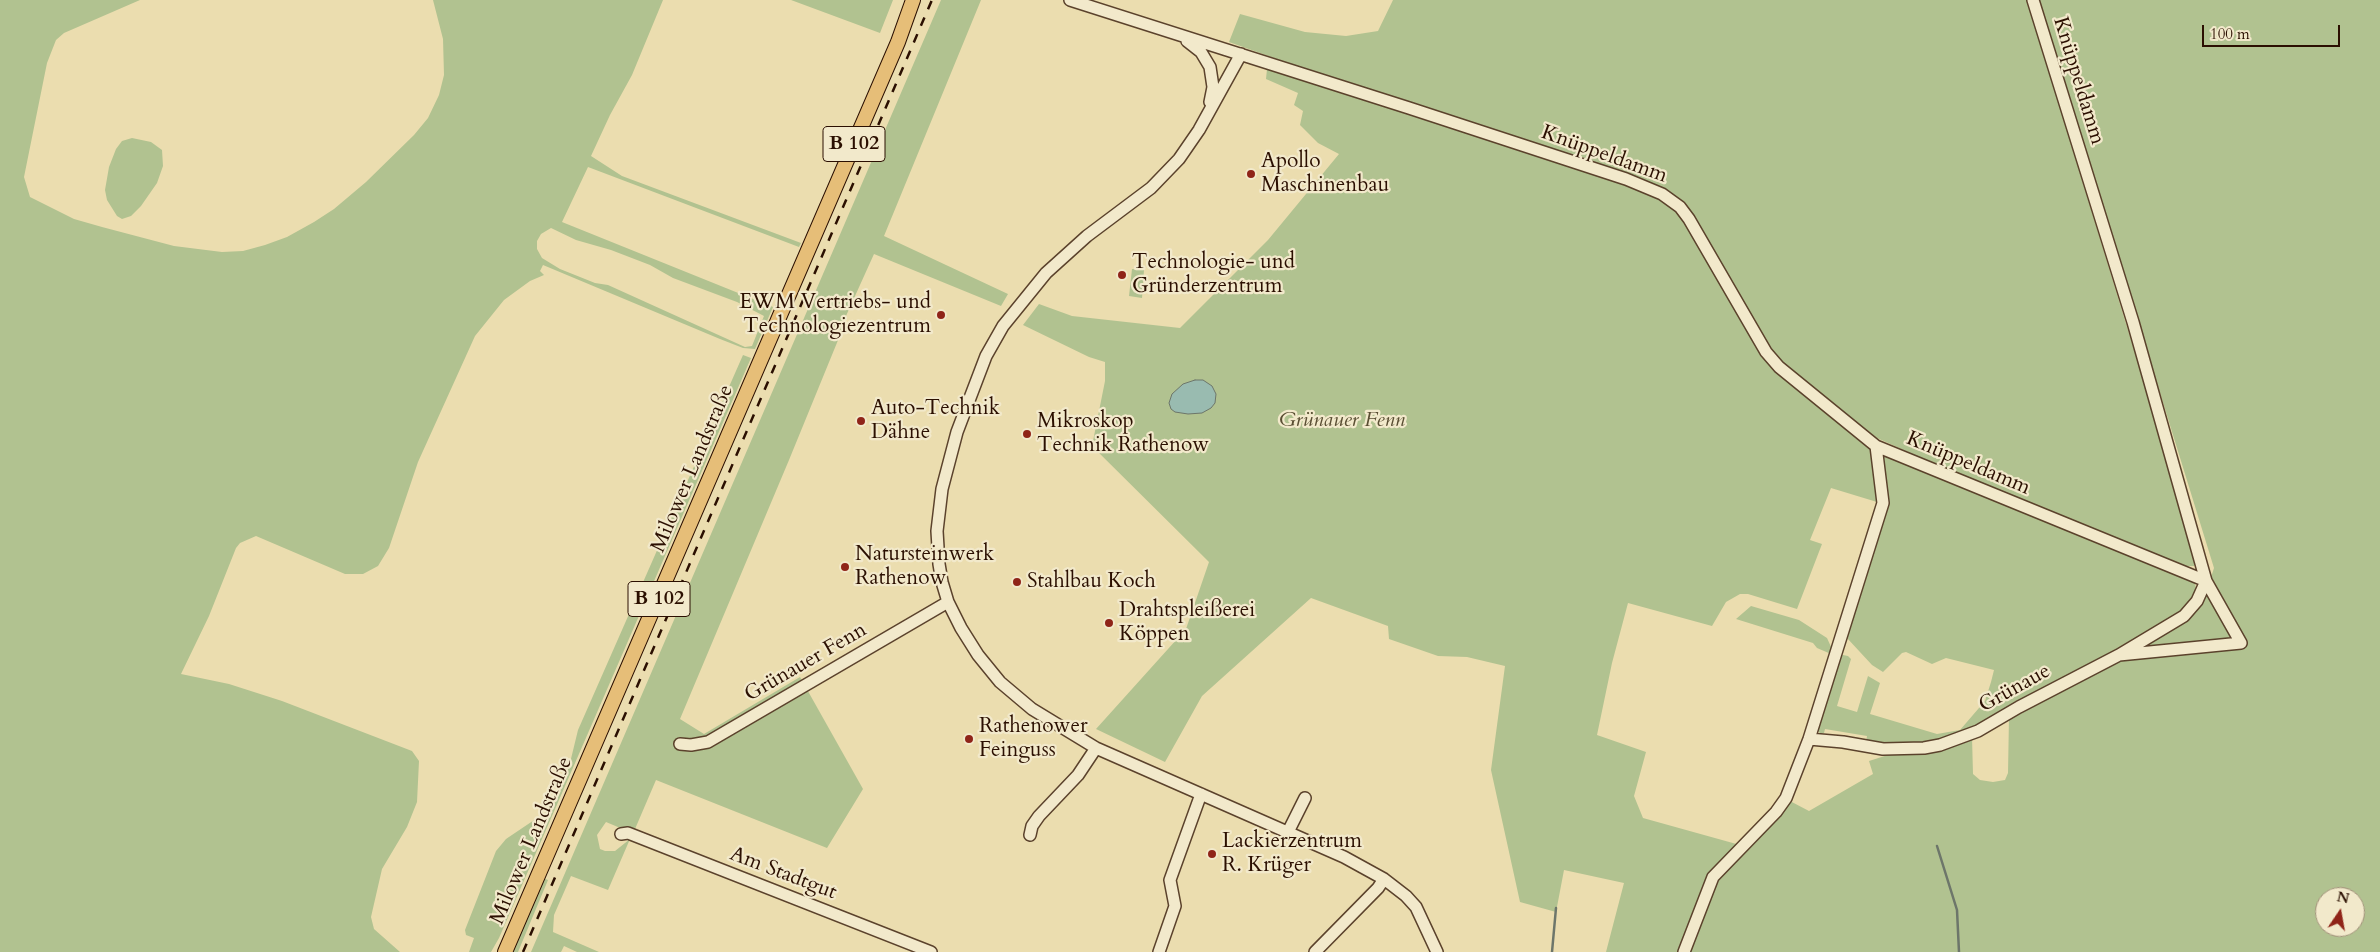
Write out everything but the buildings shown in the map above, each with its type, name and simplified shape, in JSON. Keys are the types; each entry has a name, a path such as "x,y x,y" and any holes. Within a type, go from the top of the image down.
{"main road":[{"name":"Milower Landstraße","path":"505,952 898,42 913,0"}],"street":[{"path":"1070,0 1241,54 1205,118 1179,159 1159,181 1087,236 1046,273 1003,326 986,356 956,432 939,508 937,531 939,564 948,602 978,655 1000,682 1032,709 1096,748 1288,832 1365,867 1384,878 1416,907 1437,952"},
{"name":"Knüppeldamm","path":"2033,0 2133,322 2206,580"},
{"path":"1179,35 1201,52 1210,67 1213,77 1212,95 1205,118"},
{"name":"Knüppeldamm","path":"1241,54 1626,179 1662,194 1680,206 1689,219 1766,352 1775,362 1876,446 2206,580"},
{"path":"1684,952 1712,877 1776,812 1786,798 1809,739 1883,503 1876,446"},
{"path":"2119,655 2241,643 2206,580"},
{"name":"Grünaue","path":"1809,739 1843,742 1883,749 1940,745 1978,731 2019,707 2119,655 2184,616 2197,601 2206,580"},
{"name":"Grünauer Fenn","path":"680,744 691,745 708,742 948,602"},
{"path":"1030,835 1032,826 1039,816 1078,776 1096,748"},
{"path":"1159,952 1175,906 1170,880 1201,794"},
{"path":"1288,832 1305,798"},
{"name":"Am Stadtgut","path":"622,834 628,833 931,952"},
{"path":"1315,952 1378,888 1384,878"}],"green space":[{"path":"0,0 140,0 64,33 56,40 47,63 24,177 30,197 74,219 174,246 222,252 243,251 265,245 287,237 314,222 334,209 366,182 414,135 428,118 439,95 444,75 443,39 433,0 663,0 632,75 610,115 591,156 622,176 801,243 799,247 588,167 562,222 773,307 755,349 743,348 720,339 543,265 540,271 544,275 530,281 504,300 475,336 418,462 389,548 378,566 363,574 345,574 256,536 240,543 236,548 209,616 181,674 229,684 282,701 412,751 419,761 417,802 407,827 382,869 371,917 374,929 400,952 0,952","holes":["551,228 576,240 611,250 650,265 673,278 737,302 764,316 752,346 745,347 608,285 595,283 560,269 542,258 537,249 537,241 541,234"]},
{"path":"791,0 893,0 880,33"},
{"path":"941,0 981,0 884,236 1008,294 1001,306 874,254 841,327 843,328 789,460 680,719 704,734 800,677 863,789 827,848 656,780 635,829 625,830 606,822 597,835 600,849 605,851 615,851 630,839 608,890 571,876 554,915 553,932 599,952 577,952 564,946 561,952 531,952"},
{"path":"1393,0 2027,0 2197,556 2194,566 2184,566 2006,496 1877,438 1816,392 1773,356 1680,202 1229,42 1240,14 1305,32 1346,36 1378,31"},
{"path":"2039,0 2380,0 2380,952 1687,952 1715,877 1778,819 1788,800 1809,811 1873,774 1869,761 1891,754 1922,755 1972,737 1973,774 1980,780 1993,782 2005,780 2008,773 2009,717 2185,621 2204,599 2214,568"},
{"path":"1267,69 1306,79 1648,192 1676,209 1689,224 1762,356 1776,372 1870,444 1877,502 1831,488 1810,540 1822,544 1797,609 1748,594 1740,594 1726,602 1712,626 1628,603 1612,663 1597,735 1646,752 1634,796 1643,818 1740,845 1710,875 1680,952 1606,952 1624,883 1564,870 1556,912 1520,902 1491,770 1505,666 1467,657 1438,656 1389,639 1388,626 1311,598 1202,696 1165,762 1096,729 1186,629 1209,562 1092,446 1105,381 1105,362 1089,357 1023,325 1039,304 1072,316 1180,328 1268,240 1339,154 1318,143 1300,125 1303,111 1294,105 1298,93 1266,79"},
{"path":"132,138 151,142 162,150 163,166 157,183 141,206 131,216 122,219 117,216 107,200 105,190 109,167 116,149 122,141"},
{"path":"1132,269 1144,270 1142,298 1129,296"},
{"path":"743,355 751,358 499,938 491,952 469,952 474,938 466,935 465,930 496,851 506,839 552,808 569,767 578,730"},
{"path":"1882,453 1999,503 2187,576 2195,584 2197,593 2181,614 2117,652 1957,735 1924,744 1887,745 1866,742 1867,736 1825,729 1824,733 1820,733 1817,730 1841,656 1843,655 1851,659 1837,706 1857,712 1868,676 1880,683 1870,714 1937,734 1960,730 1985,701 1994,670 1946,658 1932,664 1906,652 1902,653 1883,672 1872,665 1847,638 1886,511"},
{"path":"1751,606 1799,620 1827,638 1832,649 1831,654 1817,648 1813,643 1736,619"},
{"path":"543,878 548,880 518,952 512,952"}],"water":[{"path":"1195,380 1203,380 1212,386 1216,394 1215,403 1211,408 1202,413 1188,414 1175,412 1171,409 1169,403 1172,394 1183,384"}],"waterway":[{"path":"1937,846 1957,910 1959,952"},
{"path":"1552,952 1556,908"}],"railway":[{"path":"523,952 932,0"}],"place":[{"name":"Apollo Maschinenbau","path":"1251,174"},
{"name":"Technologie- und Gründerzentrum","path":"1122,275"},
{"name":"EWM Vertriebs- und Technologiezentrum","path":"941,315"},
{"name":"Auto-Technik Dähne","path":"861,421"},
{"name":"Mikroskop Technik Rathenow","path":"1027,434"},
{"name":"Natursteinwerk Rathenow","path":"845,567"},
{"name":"Stahlbau Koch","path":"1017,582"},
{"name":"Drahtspleißerei Köppen","path":"1109,623"},
{"name":"Rathenower Feinguss","path":"969,739"},
{"name":"Lackierzentrum R. Krüger","path":"1212,854"}]}
